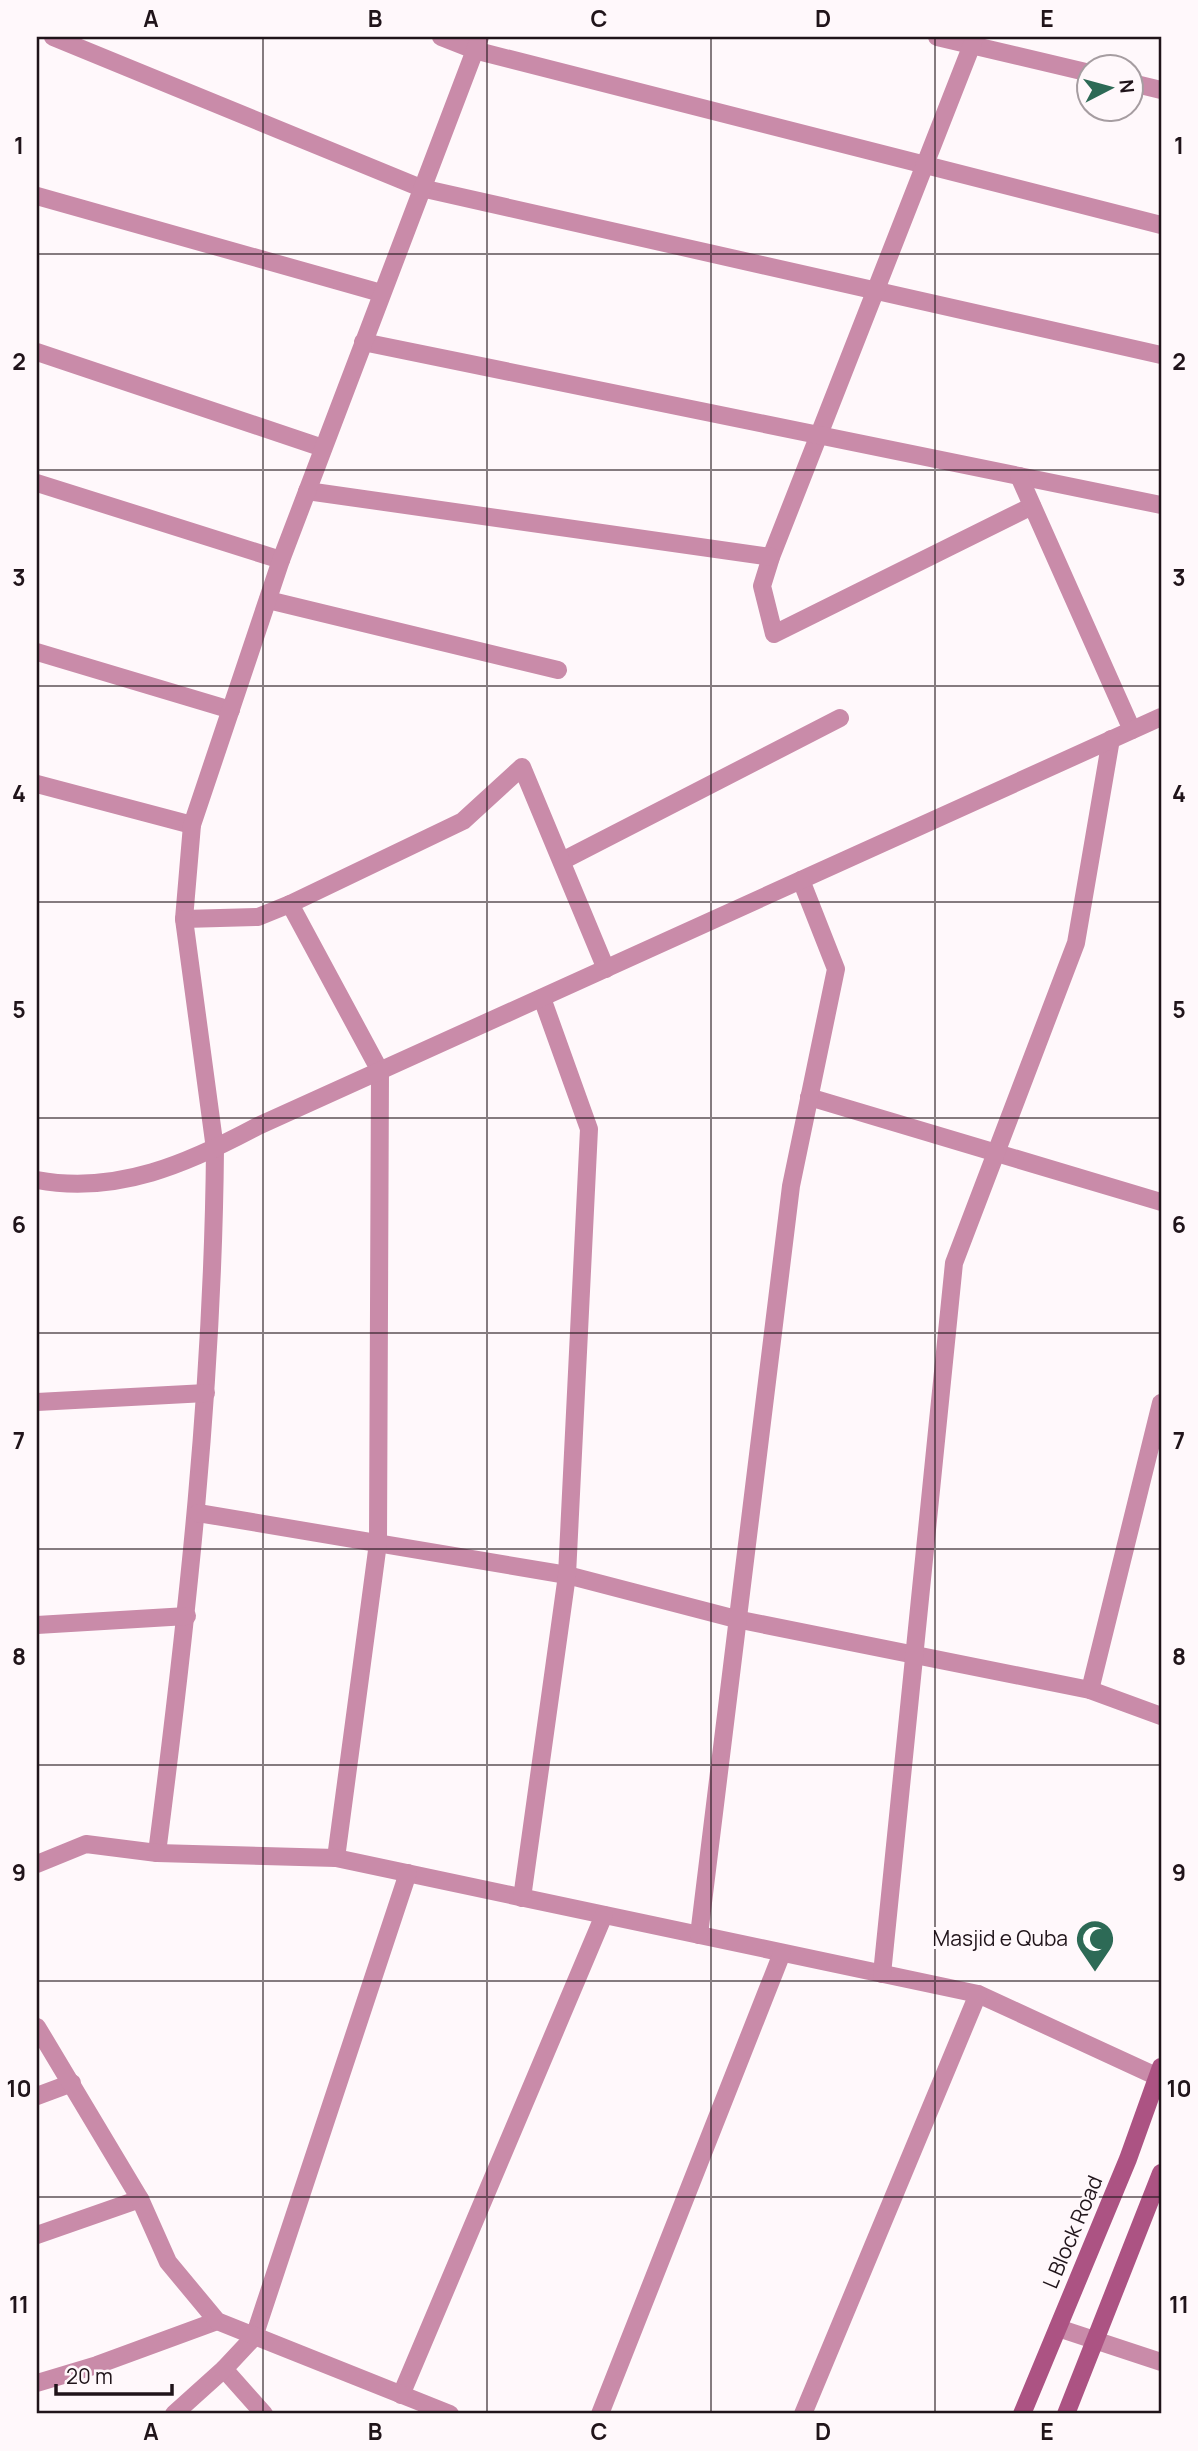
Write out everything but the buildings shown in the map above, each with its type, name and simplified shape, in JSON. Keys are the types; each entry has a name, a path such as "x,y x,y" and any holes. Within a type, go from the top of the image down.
{"main road":[{"name":"L Block Road","path":"1022,2414 1128,2160 1160,2072"},
{"path":"1066,2414 1161,2173"}],"street":[{"path":"53,37 421,188 1161,355"},
{"path":"440,37 477,43 926,165 1161,225"},
{"path":"937,37 973,41 1076,69"},
{"path":"973,41 771,557 762,586 774,634 1032,506"},
{"path":"157,1853 198,1513 214,1282 215,1149 184,919 192,825 281,560 477,43"},
{"path":"37,196 381,293"},
{"path":"363,342 1161,505"},
{"path":"37,352 323,448"},
{"path":"1019,477 1132,730"},
{"path":"37,483 281,560"},
{"path":"307,491 771,557"},
{"path":"268,600 558,670"},
{"path":"37,652 231,710"},
{"path":"37,1180 65,1185 145,1177 215,1149 258,1126 1161,717"},
{"path":"562,861 840,718"},
{"path":"883,1974 912,1656 954,1263 1076,943 1111,739"},
{"path":"184,919 258,917 290,904 463,821 522,767 606,969"},
{"path":"37,784 192,825"},
{"path":"699,1935 791,1186 836,969 801,880"},
{"path":"290,904 380,1071 379,1543 336,1858"},
{"path":"522,1898 567,1575 589,1129 542,998"},
{"path":"809,1097 1161,1202"},
{"path":"37,1402 206,1392"},
{"path":"1090,1690 1161,1403"},
{"path":"198,1513 567,1575 736,1619 1090,1690 1161,1716"},
{"path":"37,1625 187,1616"},
{"path":"37,1864 86,1844 157,1853 336,1858 978,1994 1160,2072"},
{"path":"174,2414 224,2369 254,2337 408,1873"},
{"path":"401,2395 604,1915"},
{"path":"600,2414 782,1953"},
{"path":"803,2414 978,1994"},
{"path":"37,2027 140,2199 168,2262 217,2321 450,2414"},
{"path":"37,2096 72,2083"},
{"path":"37,2235 140,2199"},
{"path":"37,2383 97,2365 217,2321"},
{"path":"1058,2328 1161,2362"},
{"path":"224,2369 264,2414"}],"place":[{"name":"Masjid e Quba","path":"1095,1973"}]}
